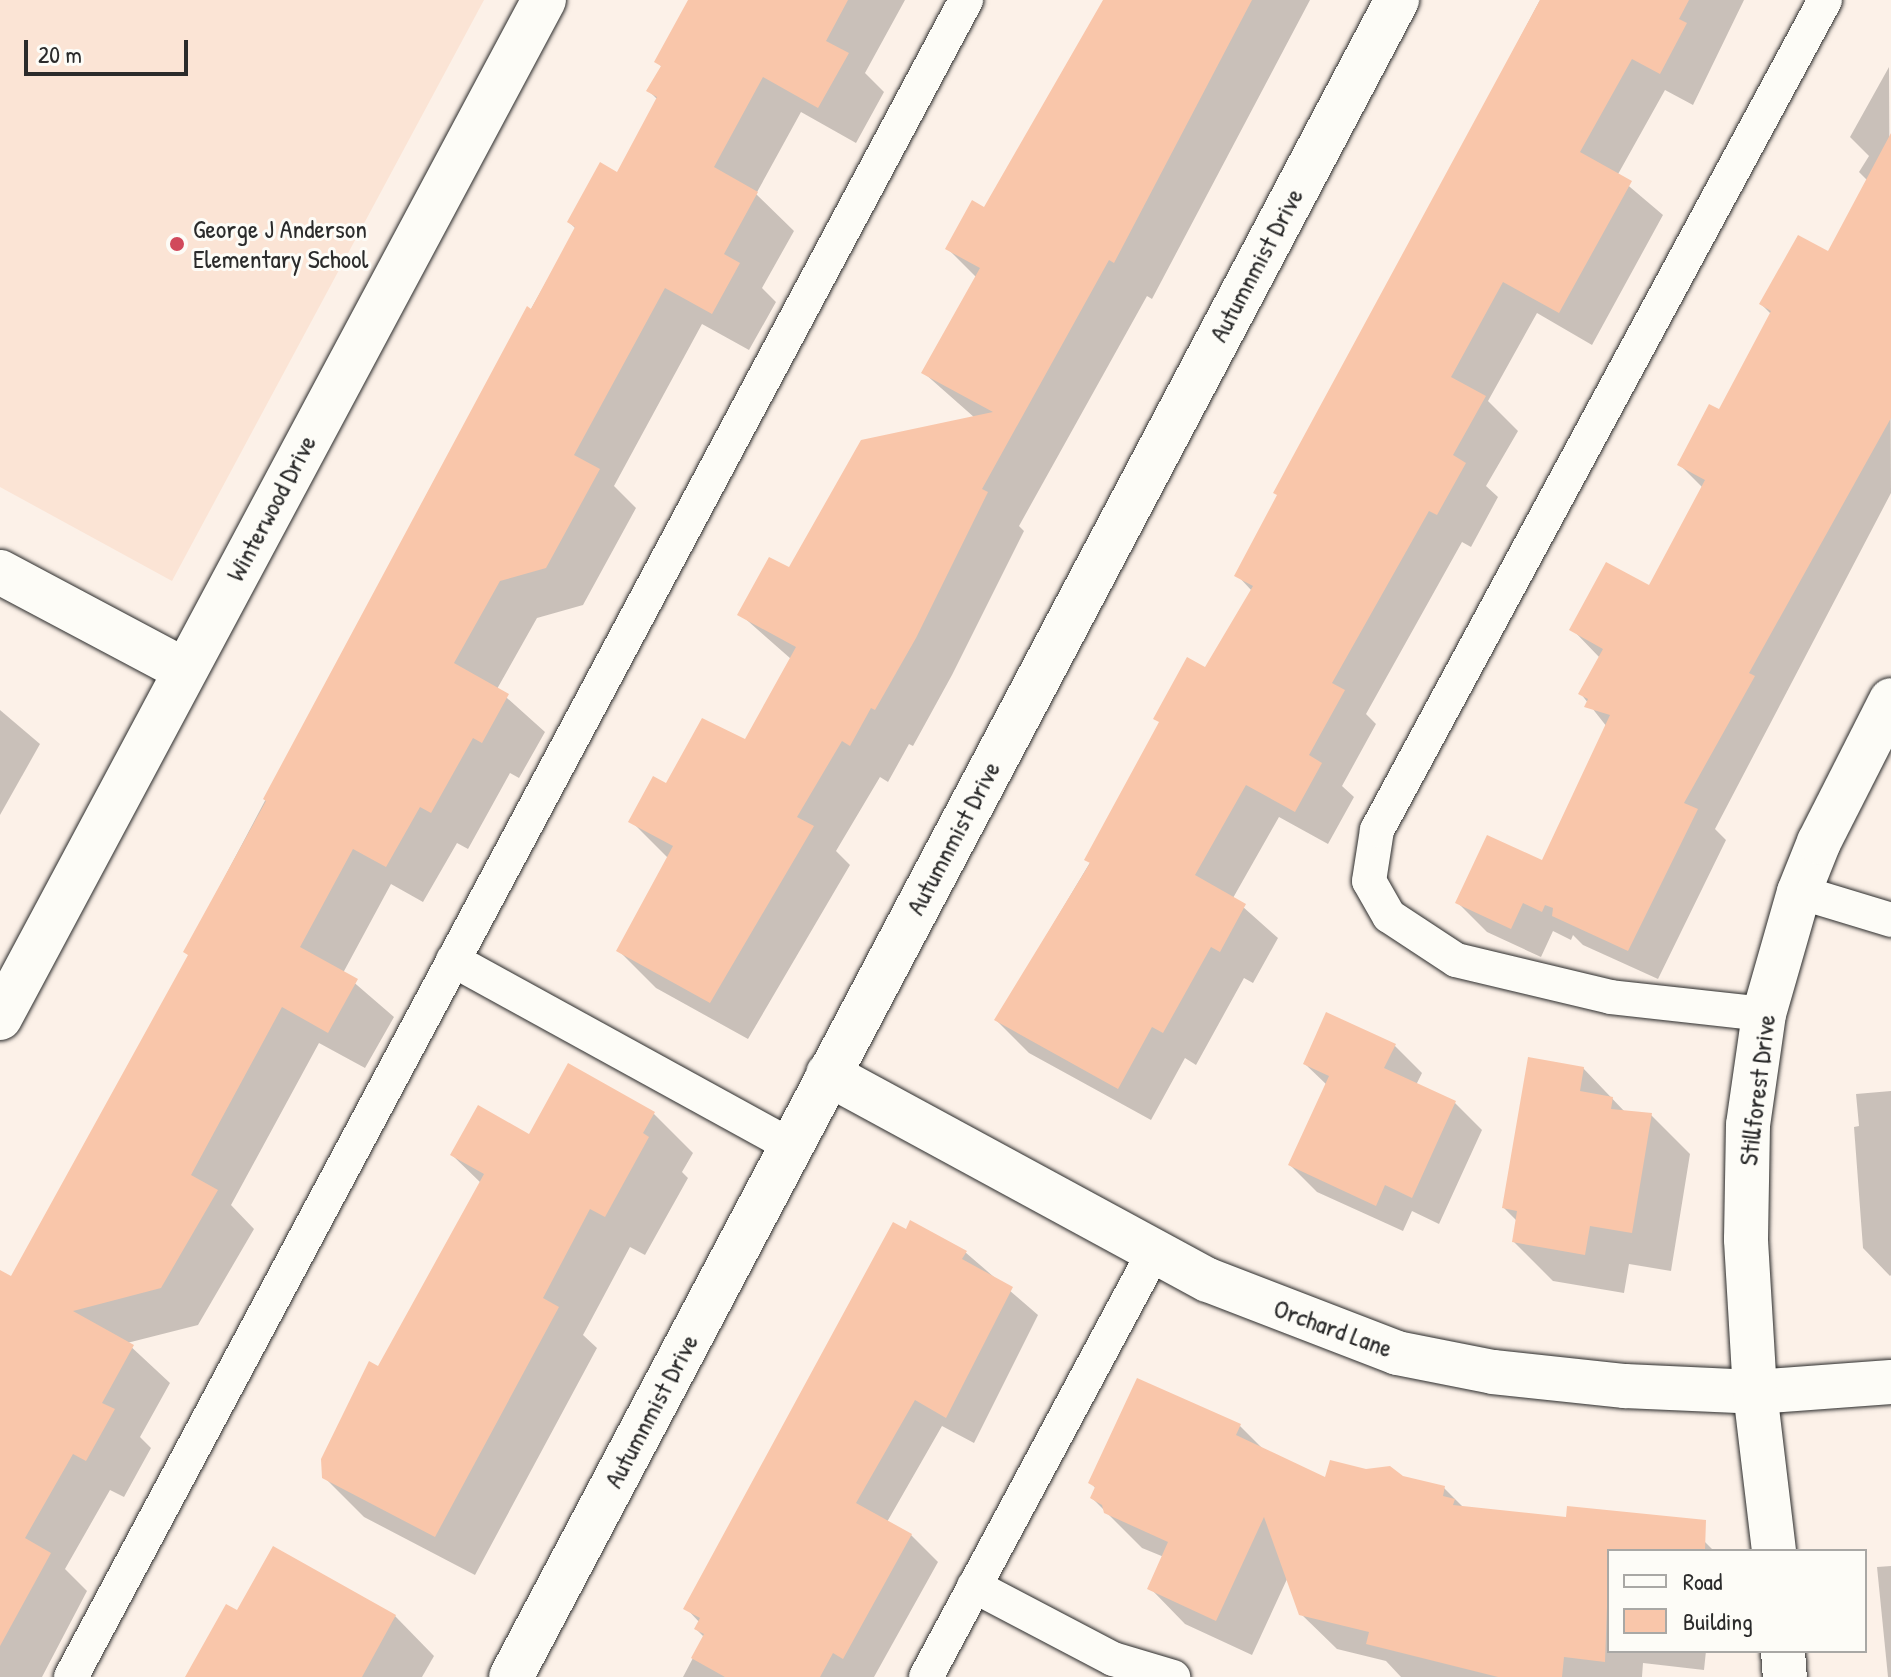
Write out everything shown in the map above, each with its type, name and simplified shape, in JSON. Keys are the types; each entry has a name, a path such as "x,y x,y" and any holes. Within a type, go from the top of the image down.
{"street":[{"name":"Winterwood Drive","path":"3,1006 544,0"},
{"name":"Autumnmist Drive","path":"511,1677 1397,0"},
{"path":"0,572 184,670"},
{"name":"Stillforest Drive","path":"1774,1549 1755,1392 1746,1239 1748,1125 1764,1014 1799,892 1819,842 1891,700"},
{"name":"Orchard Lane","path":"828,1074 1208,1280 1397,1353 1493,1372 1625,1386 1755,1392 1891,1382"},
{"path":"1783,1653 1785,1677"}],"lane":[{"path":"71,1677 966,0"},
{"path":"1764,1014 1611,997 1456,960 1389,916 1369,881 1377,830 1825,0"},
{"path":"1799,892 1891,920"},
{"path":"453,960 791,1146"},
{"path":"926,1677 1154,1251"},
{"path":"974,1586 1113,1659 1173,1677"}],"shaded area":[{"name":"George J Anderson Elementary School","path":"0,0 484,0 172,581 0,487"}],"building":[{"path":"688,0 848,0 826,41 849,53 818,108 763,77 714,167 758,192 724,254 740,263 712,314 665,288 574,455 600,469 546,568 500,581 454,663 509,694 482,743 473,738 431,813 420,807 386,867 353,849 300,947 358,979 328,1033 282,1007 191,1175 218,1190 161,1288 73,1311 134,1345 102,1403 115,1409 86,1461 73,1454 25,1538 51,1553 0,1646 0,1270 11,1276 188,955 183,952 266,801 263,799 527,306 531,309 575,227 567,222 600,162 617,172 657,97 646,91 661,66 654,62"},
{"path":"1103,0 1252,0 1114,263 1109,260 982,489 988,492 916,638 875,710 871,708 850,746 842,741 797,817 814,826 710,1003 616,951 673,846 628,822 653,776 666,783 702,718 745,739 796,647 737,615 769,557 789,567 861,440 993,412 921,373 980,268 945,249 972,200 984,207"},
{"path":"1540,0 1689,0 1679,19 1687,23 1660,74 1632,59 1580,152 1632,181 1559,313 1503,282 1451,377 1486,396 1453,455 1466,463 1437,515 1429,511 1332,683 1345,690 1309,755 1322,763 1295,812 1246,785 1195,875 1246,904 1220,952 1211,947 1163,1033 1152,1027 1118,1089 994,1020 1090,863 1084,860 1159,722 1153,719 1187,657 1205,667 1253,586 1234,576 1277,495 1273,493"},
{"path":"1891,133 1891,418 1749,673 1755,676 1684,803 1698,809 1628,951 1552,916 1553,908 1545,905 1542,912 1523,903 1511,929 1455,903 1487,835 1542,860 1610,715 1584,707 1588,699 1578,694 1603,649 1569,630 1606,562 1649,585 1705,480 1677,465 1709,404 1719,409 1771,311 1759,304 1798,235 1828,251"},
{"path":"1326,1012 1396,1044 1384,1068 1456,1101 1412,1198 1385,1185 1376,1206 1288,1165 1329,1076 1303,1064"},
{"path":"1528,1057 1584,1067 1580,1091 1613,1097 1611,1109 1652,1113 1632,1233 1590,1226 1585,1255 1512,1242 1517,1211 1502,1208"},
{"path":"568,1063 655,1112 643,1133 649,1137 605,1217 590,1209 543,1298 559,1307 435,1537 322,1478 321,1459 369,1361 378,1366 484,1174 450,1155 478,1105 529,1134"},
{"path":"910,1220 967,1251 962,1259 1013,1287 946,1418 915,1400 856,1503 912,1534 843,1659 833,1653 820,1677 725,1677 691,1658 704,1634 694,1629 700,1618 683,1609 893,1222 906,1229"},
{"path":"1137,1378 1241,1424 1236,1435 1325,1477 1330,1460 1366,1469 1390,1466 1403,1476 1445,1486 1443,1496 1455,1499 1453,1505 1566,1517 1567,1506 1706,1520 1705,1549 1607,1549 1605,1662 1564,1657 1562,1677 1498,1677 1366,1644 1369,1632 1299,1615 1264,1517 1216,1621 1147,1589 1168,1542 1104,1513 1102,1505 1090,1498 1095,1487 1088,1483"},
{"path":"273,1546 396,1615 362,1677 185,1677 226,1604 237,1610"}],"place":[{"name":"George J Anderson Elementary School","path":"177,244"}]}
